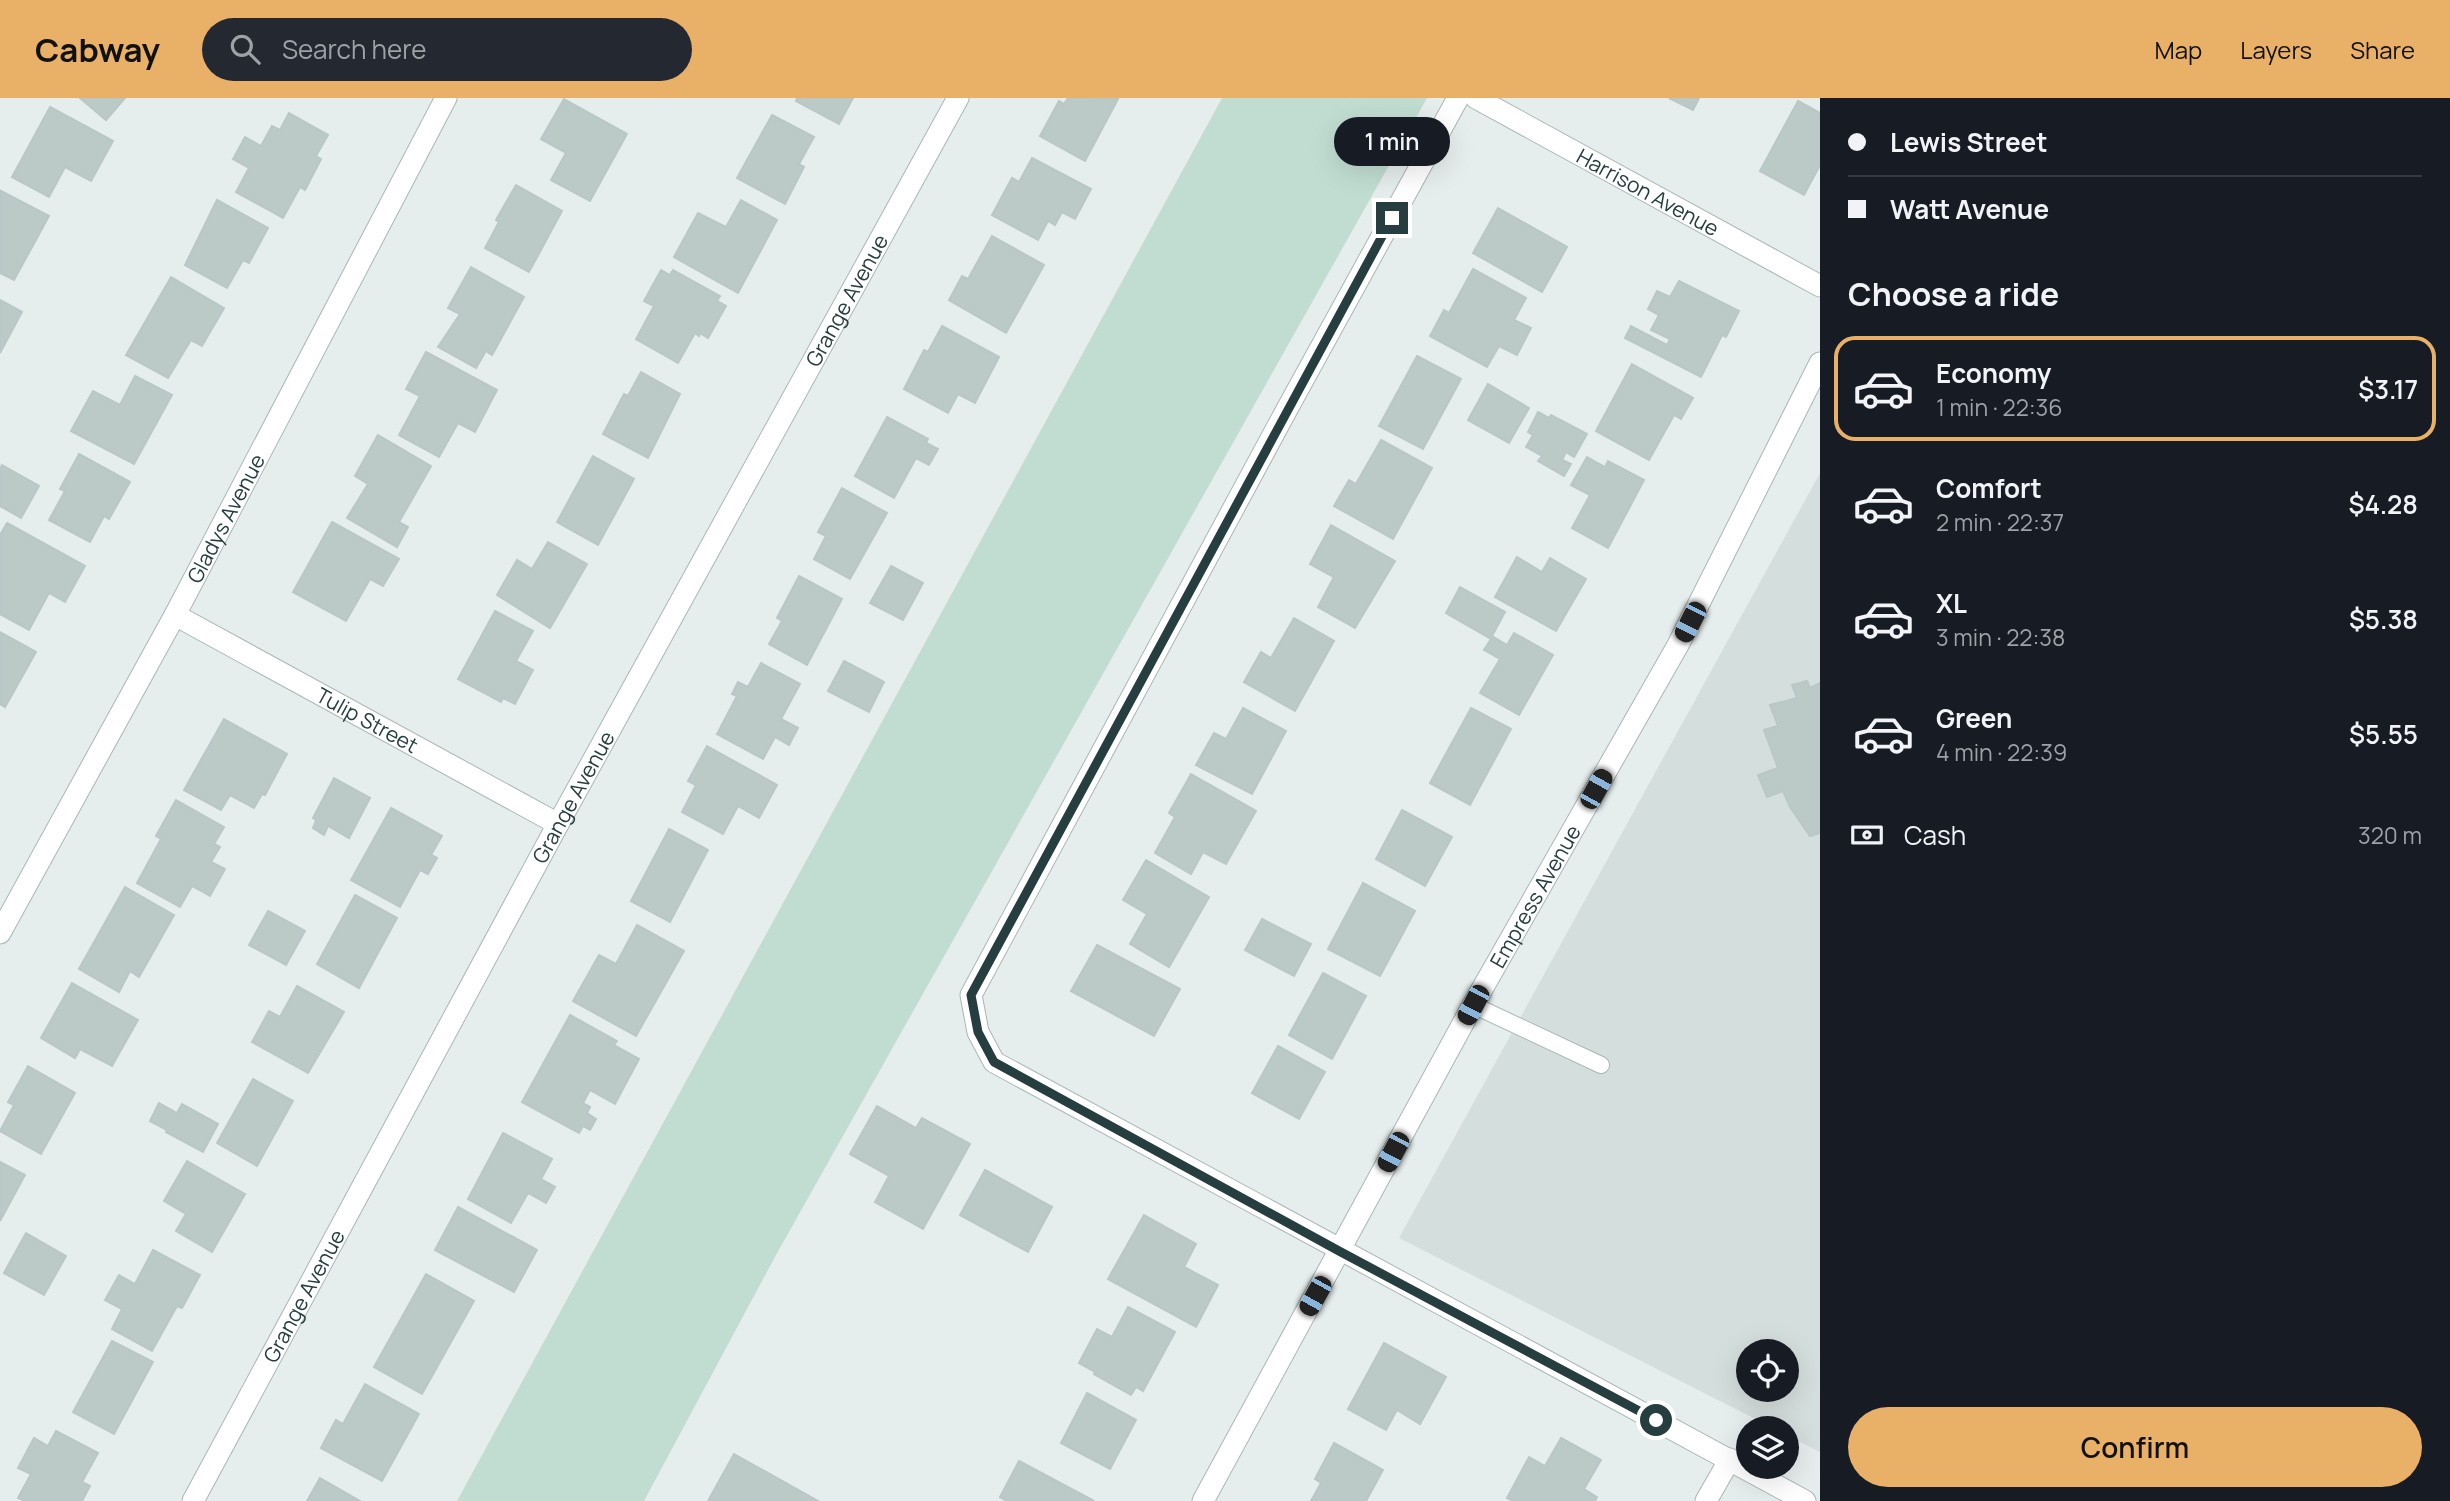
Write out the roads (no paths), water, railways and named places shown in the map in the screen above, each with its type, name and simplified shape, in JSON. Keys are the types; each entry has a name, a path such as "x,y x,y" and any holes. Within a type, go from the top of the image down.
{"street":[{"name":"Gladys Avenue","path":"0,933 175,615 446,98"},
{"name":"Grange Avenue","path":"193,1501 558,824 958,98"},
{"path":"1458,98 971,995 978,1032 994,1062 1805,1501"},
{"name":"Harrison Avenue","path":"1476,98 1820,286"},
{"name":"Empress Avenue","path":"1203,1501 1473,1005 1678,645 1820,363"},
{"name":"Tulip Street","path":"175,615 558,824"},
{"path":"1706,1501 1730,1459"}],"lane":[{"path":"1473,1005 1601,1065"}]}
